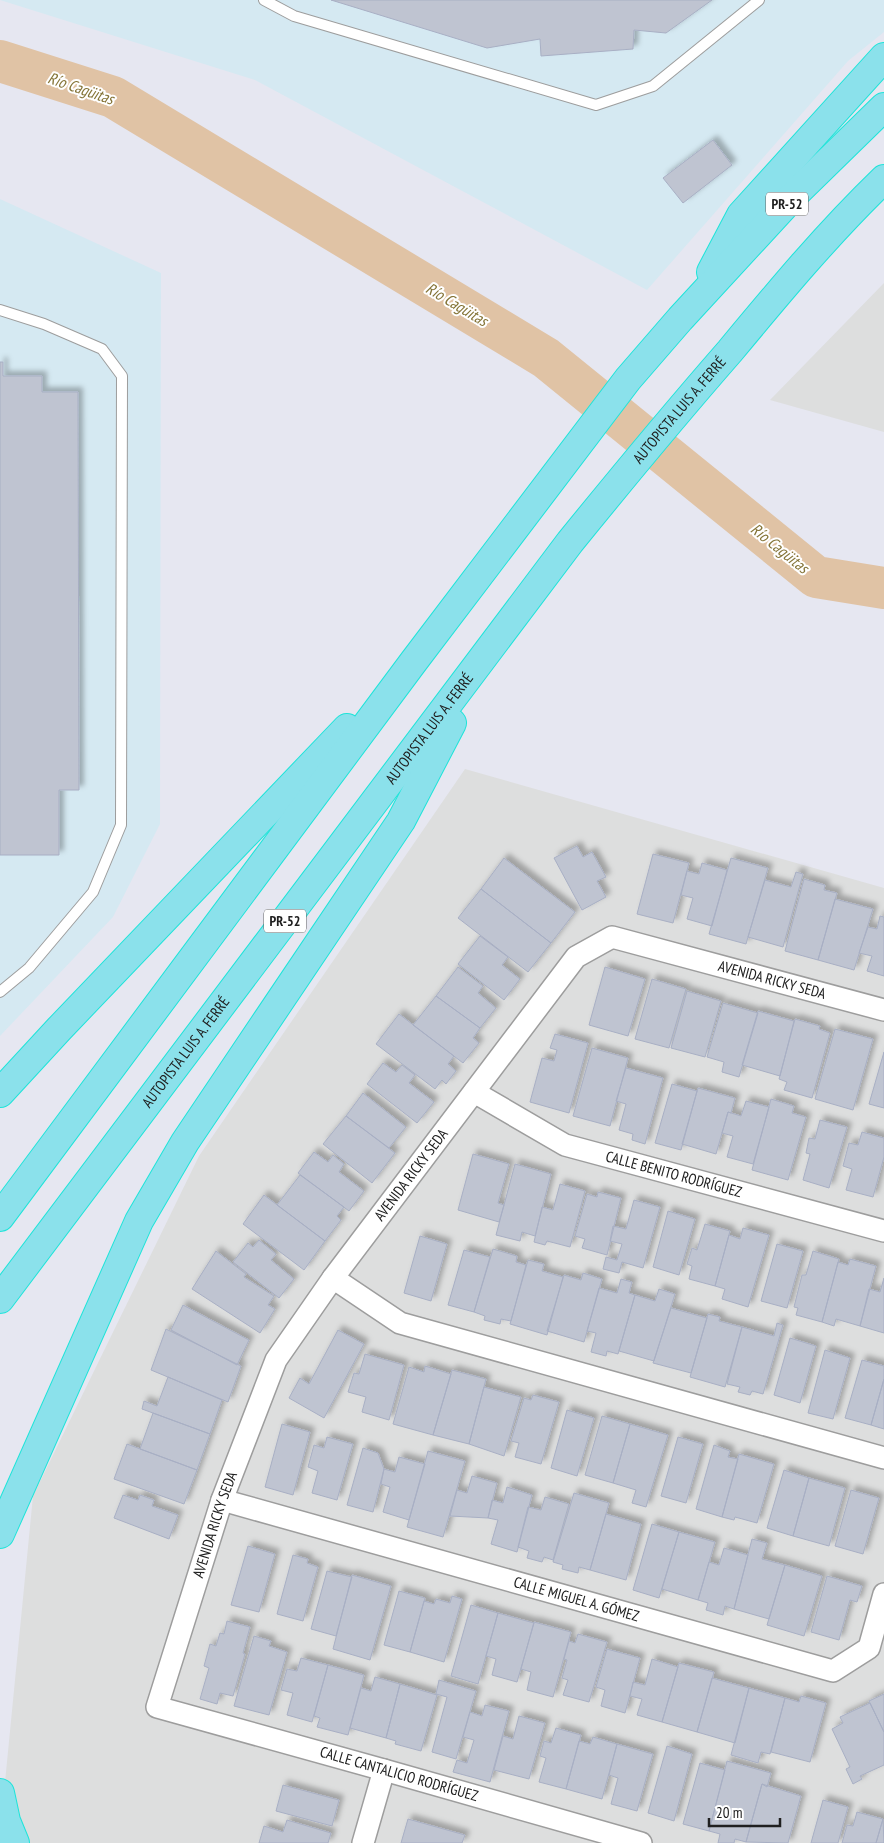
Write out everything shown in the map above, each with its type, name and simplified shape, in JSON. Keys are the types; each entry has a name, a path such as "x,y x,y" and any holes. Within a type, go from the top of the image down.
{"highway":[{"path":"687,312 741,215 884,58"},
{"name":"PR-52","path":"0,1218 414,661 628,379 797,192 884,107"},
{"name":"AUTOPISTA LUIS A. FERRÉ","path":"0,1299 570,542 665,425 774,297 884,179"},
{"path":"0,1534 139,1221 185,1142 401,821 488,653"},
{"path":"1,1090 328,747 414,661"},
{"path":"0,1793 6,1821 15,1843"}],"street":[{"name":"AVENIDA RICKY SEDA","path":"156,1707 222,1500 276,1360 333,1278 576,956 612,936 884,1010"},
{"name":"CALLE BENITO RODRÍGUEZ","path":"474,1092 565,1145 884,1231"},
{"path":"333,1278 400,1323 884,1458"},
{"name":"CALLE MIGUEL A. GÓMEZ","path":"222,1500 833,1671 869,1648 884,1594"},
{"name":"CALLE CANTALICIO RODRÍGUEZ","path":"156,1707 384,1770 594,1837 641,1843"},
{"path":"363,1843 384,1770"}],"lane":[{"path":"264,0 294,16 596,105 653,86 760,0"},
{"path":"0,310 44,324 102,349 122,376 122,416 121,825 93,892 29,968 0,992"}],"shaded area":[{"path":"0,0 884,0 884,32 848,61 647,290 255,80"},
{"path":"0,199 161,273 160,824 113,917 0,1036"},
{"path":"884,283 884,432 770,400"},
{"path":"465,769 884,888 884,1843 18,1843 2,1813 33,1496 199,1156"}],"building":[{"path":"331,0 712,0 666,33 634,30 633,49 541,56 540,39 487,48"},
{"path":"713,140 732,165 683,203 663,178"},
{"path":"0,362 3,362 3,376 42,376 42,392 78,392 79,790 59,790 59,855 0,855"},
{"path":"577,846 583,857 592,852 606,877 597,881 606,897 582,910 554,858"},
{"path":"653,854 689,863 673,923 637,914"},
{"path":"504,858 575,912 551,943 481,889"},
{"path":"731,858 768,868 746,944 709,934"},
{"path":"702,863 727,870 712,926 687,919 693,898 681,895 687,871 699,874"},
{"path":"796,872 803,874 783,947 748,937 765,880 791,887"},
{"path":"804,879 825,885 824,890 837,893 818,960 785,951"},
{"path":"481,889 551,943 528,972 458,918"},
{"path":"835,899 873,909 854,970 818,960"},
{"path":"880,916 884,917 884,976 867,971 872,956 859,953 868,927 877,929"},
{"path":"480,936 508,957 502,965 520,979 504,1000 458,964"},
{"path":"458,967 483,986 478,993 496,1008 480,1028 436,996"},
{"path":"605,967 645,979 628,1036 589,1025"},
{"path":"652,979 686,989 669,1048 635,1039"},
{"path":"687,991 721,1001 705,1057 671,1048"},
{"path":"436,996 480,1028 473,1038 479,1043 463,1063 413,1025"},
{"path":"723,1003 758,1013 739,1077 722,1072 724,1062 707,1057"},
{"path":"758,1011 794,1021 780,1076 742,1065"},
{"path":"399,1014 454,1056 448,1064 456,1071 446,1084 442,1080 435,1089 376,1044"},
{"path":"795,1019 820,1026 819,1029 830,1033 812,1098 784,1090 787,1082 779,1079"},
{"path":"835,1029 873,1039 853,1110 815,1099"},
{"path":"555,1034 588,1043 569,1113 530,1102 542,1058 554,1061 557,1050 550,1048"},
{"path":"592,1048 628,1058 610,1126 573,1116"},
{"path":"884,1052 884,1108 869,1104"},
{"path":"383,1063 396,1072 402,1065 415,1075 409,1083 434,1102 417,1123 367,1084"},
{"path":"626,1068 663,1078 645,1144 632,1140 633,1134 619,1130 626,1104 616,1101"},
{"path":"672,1084 697,1091 681,1150 655,1143"},
{"path":"698,1088 735,1098 731,1113 728,1112 716,1154 682,1144"},
{"path":"363,1093 406,1127 389,1148 346,1116"},
{"path":"771,1099 794,1106 792,1113 806,1117 788,1180 752,1170"},
{"path":"746,1101 769,1107 753,1164 727,1157 733,1136 722,1133 728,1112 741,1116"},
{"path":"346,1116 395,1153 372,1183 323,1144"},
{"path":"820,1120 847,1127 829,1188 803,1180 810,1154 806,1153 809,1138 815,1139"},
{"path":"862,1132 884,1138 884,1157 873,1197 846,1190 852,1169 843,1166 849,1143 858,1145"},
{"path":"314,1152 328,1162 333,1155 344,1164 339,1172 364,1191 349,1211 298,1173"},
{"path":"473,1154 509,1164 498,1203 504,1205 499,1222 458,1210"},
{"path":"515,1164 551,1174 535,1236 522,1232 520,1241 496,1235"},
{"path":"300,1175 344,1207 337,1216 341,1220 325,1241 277,1205"},
{"path":"560,1184 585,1191 570,1247 547,1241 545,1245 534,1242 542,1207 553,1210"},
{"path":"598,1192 621,1198 607,1255 582,1248 585,1239 575,1236 587,1194 597,1197"},
{"path":"264,1195 325,1241 304,1270 243,1224"},
{"path":"634,1200 660,1207 643,1268 622,1262 619,1273 603,1269 606,1257 617,1260 622,1244 610,1241 613,1226 626,1229"},
{"path":"668,1211 695,1219 679,1275 653,1267"},
{"path":"705,1224 730,1231 715,1286 689,1279 692,1266 687,1264 692,1248 697,1250"},
{"path":"743,1228 769,1235 748,1307 722,1299 725,1289 715,1286 729,1235 740,1239"},
{"path":"420,1236 447,1244 431,1301 404,1293"},
{"path":"259,1240 276,1254 271,1260 294,1279 279,1298 233,1262 248,1243 253,1247"},
{"path":"777,1244 803,1251 787,1308 761,1301"},
{"path":"493,1249 517,1256 516,1262 526,1265 511,1321 501,1319 500,1324 484,1320 485,1316 474,1312"},
{"path":"464,1250 490,1257 474,1312 448,1305"},
{"path":"216,1251 246,1274 244,1277 274,1296 268,1305 275,1309 260,1333 192,1289"},
{"path":"813,1251 839,1259 822,1322 796,1315 798,1308 794,1307 802,1275 806,1275"},
{"path":"850,1259 876,1266 860,1326 836,1319 834,1326 822,1322 838,1262 848,1265"},
{"path":"528,1260 544,1264 542,1271 563,1277 547,1335 510,1324"},
{"path":"583,1273 602,1279 584,1342 547,1331 564,1275 581,1280"},
{"path":"884,1278 884,1333 860,1326 869,1289 880,1292"},
{"path":"621,1279 632,1282 629,1293 635,1295 618,1354 607,1351 606,1356 591,1352 596,1333 587,1331 599,1288 617,1293"},
{"path":"659,1289 675,1294 654,1361 619,1351 635,1295 655,1301"},
{"path":"183,1305 249,1340 237,1365 171,1330"},
{"path":"671,1308 707,1318 691,1373 653,1363"},
{"path":"708,1314 720,1317 719,1321 742,1327 725,1387 690,1377"},
{"path":"777,1323 783,1325 763,1394 752,1391 750,1395 738,1392 740,1387 727,1384 742,1327 774,1336"},
{"path":"166,1329 241,1366 228,1402 151,1370"},
{"path":"338,1330 364,1344 324,1418 289,1398 300,1378 309,1384"},
{"path":"790,1338 816,1346 800,1403 774,1395"},
{"path":"825,1350 850,1358 833,1419 808,1413"},
{"path":"365,1354 404,1365 389,1420 362,1412 366,1397 348,1392 354,1373 359,1374"},
{"path":"862,1360 884,1366 884,1379 871,1425 845,1418"},
{"path":"425,1366 451,1374 433,1435 393,1424 409,1367 424,1372"},
{"path":"452,1370 486,1379 469,1444 433,1435"},
{"path":"168,1377 222,1400 210,1434 142,1409 144,1401 157,1406"},
{"path":"884,1379 884,1429 871,1425"},
{"path":"484,1387 521,1397 504,1456 469,1444"},
{"path":"533,1395 559,1402 541,1464 515,1457 519,1443 511,1441 524,1398 531,1400"},
{"path":"567,1410 594,1418 577,1476 551,1468"},
{"path":"153,1413 210,1434 197,1470 140,1449"},
{"path":"602,1416 630,1424 613,1483 585,1475"},
{"path":"282,1424 310,1432 293,1495 265,1487"},
{"path":"630,1424 668,1435 646,1507 632,1503 636,1490 613,1483"},
{"path":"327,1437 353,1444 337,1500 312,1493 318,1471 308,1467 314,1445 324,1448"},
{"path":"678,1437 703,1444 686,1503 661,1496"},
{"path":"127,1444 197,1470 184,1504 114,1479"},
{"path":"714,1445 730,1451 728,1457 738,1459 722,1517 696,1509"},
{"path":"363,1448 378,1453 384,1469 373,1512 347,1505"},
{"path":"428,1451 465,1461 443,1537 407,1527"},
{"path":"739,1454 774,1464 757,1523 735,1517 734,1520 722,1517"},
{"path":"399,1457 425,1464 409,1520 383,1512 390,1487 381,1484 384,1469 395,1472"},
{"path":"784,1470 809,1478 793,1536 767,1528"},
{"path":"472,1476 497,1483 488,1518 450,1516 457,1490 467,1493"},
{"path":"809,1478 845,1488 829,1546 793,1536"},
{"path":"507,1487 532,1495 517,1552 491,1544 498,1520 488,1518 492,1500 503,1503"},
{"path":"851,1490 879,1498 863,1554 835,1546"},
{"path":"574,1493 609,1503 590,1570 579,1567 578,1573 562,1569 563,1565 553,1562"},
{"path":"123,1495 138,1500 140,1495 154,1500 152,1506 178,1515 169,1539 114,1518"},
{"path":"545,1497 569,1504 553,1560 544,1557 542,1562 527,1558 529,1551 518,1547 528,1507 541,1510"},
{"path":"606,1514 641,1524 626,1580 590,1570"},
{"path":"652,1524 679,1532 659,1598 633,1590"},
{"path":"679,1532 715,1542 698,1600 662,1589"},
{"path":"752,1539 767,1543 762,1559 785,1565 769,1619 734,1609"},
{"path":"248,1546 275,1554 259,1612 231,1605"},
{"path":"724,1548 748,1555 734,1609 725,1606 723,1615 706,1610 708,1603 698,1600 709,1562 719,1565"},
{"path":"293,1555 308,1559 307,1563 318,1567 303,1621 277,1614"},
{"path":"785,1565 822,1576 804,1636 767,1625"},
{"path":"327,1571 352,1577 336,1636 311,1629"},
{"path":"352,1575 391,1586 370,1660 333,1649"},
{"path":"827,1576 862,1586 857,1602 850,1600 839,1640 811,1632"},
{"path":"399,1591 425,1598 410,1652 384,1645"},
{"path":"452,1596 462,1599 444,1662 410,1652 424,1601 434,1604 436,1599 450,1603"},
{"path":"471,1605 498,1613 478,1684 451,1676"},
{"path":"498,1613 534,1623 517,1682 492,1675 496,1659 486,1656"},
{"path":"227,1621 250,1627 243,1653 245,1654 233,1696 220,1693 217,1704 200,1699 209,1668 204,1666 210,1644 216,1646 220,1633 224,1634"},
{"path":"534,1622 571,1632 553,1697 527,1690 531,1672 521,1669"},
{"path":"578,1634 607,1642 589,1702 563,1695 568,1680 562,1678 567,1660 564,1659 569,1641 575,1643"},
{"path":"254,1636 271,1641 269,1646 287,1652 269,1715 234,1706"},
{"path":"607,1649 640,1658 625,1713 601,1706 605,1690 596,1687"},
{"path":"301,1658 328,1665 312,1722 287,1715 293,1693 281,1690 287,1669 297,1671"},
{"path":"652,1659 678,1667 662,1722 637,1715 642,1699 630,1696 633,1682 645,1685"},
{"path":"679,1663 714,1672 697,1732 662,1722"},
{"path":"328,1665 364,1675 348,1735 317,1727 320,1718 314,1716"},
{"path":"375,1677 400,1684 386,1738 350,1728 361,1688 371,1691"},
{"path":"712,1678 749,1688 735,1743 697,1732"},
{"path":"439,1680 476,1691 456,1759 432,1752 447,1697 436,1694"},
{"path":"400,1684 437,1695 421,1751 395,1744 396,1741 386,1738"},
{"path":"749,1688 785,1698 770,1754 761,1752 758,1763 731,1755"},
{"path":"884,1694 884,1732 869,1701"},
{"path":"801,1696 826,1703 810,1762 771,1752 785,1698 799,1702"},
{"path":"870,1703 884,1732 884,1765 860,1776 862,1779 853,1784 846,1769 850,1767 832,1729 843,1723 840,1717"},
{"path":"485,1705 509,1711 490,1782 453,1772 457,1760 467,1763 474,1740 463,1737 470,1712 482,1716"},
{"path":"519,1716 545,1723 529,1779 494,1770 503,1736 513,1739"},
{"path":"556,1728 581,1735 566,1789 539,1782 546,1758 540,1756 544,1741 551,1743"},
{"path":"593,1737 617,1744 602,1799 566,1789 579,1741 590,1744"},
{"path":"617,1744 653,1754 637,1811 611,1804 618,1778 609,1775"},
{"path":"667,1746 692,1754 674,1821 648,1813"},
{"path":"727,1761 771,1773 767,1787 762,1784 746,1842 735,1839 734,1843 718,1843 720,1834 709,1831"},
{"path":"700,1763 725,1770 709,1831 683,1824"},
{"path":"762,1784 801,1796 788,1843 746,1842"},
{"path":"283,1785 339,1800 332,1826 276,1811"},
{"path":"823,1800 848,1807 838,1843 811,1843"},
{"path":"857,1812 883,1819 876,1843 842,1843 847,1825 853,1826"},
{"path":"408,1819 465,1835 462,1843 401,1843"},
{"path":"883,1819 884,1843 876,1843"},
{"path":"287,1820 331,1833 328,1843 259,1843 264,1826 283,1832"}],"waterway":[{"name":"Río Cagüitas","path":"0,61 113,97 546,358 816,577 884,588"}]}
